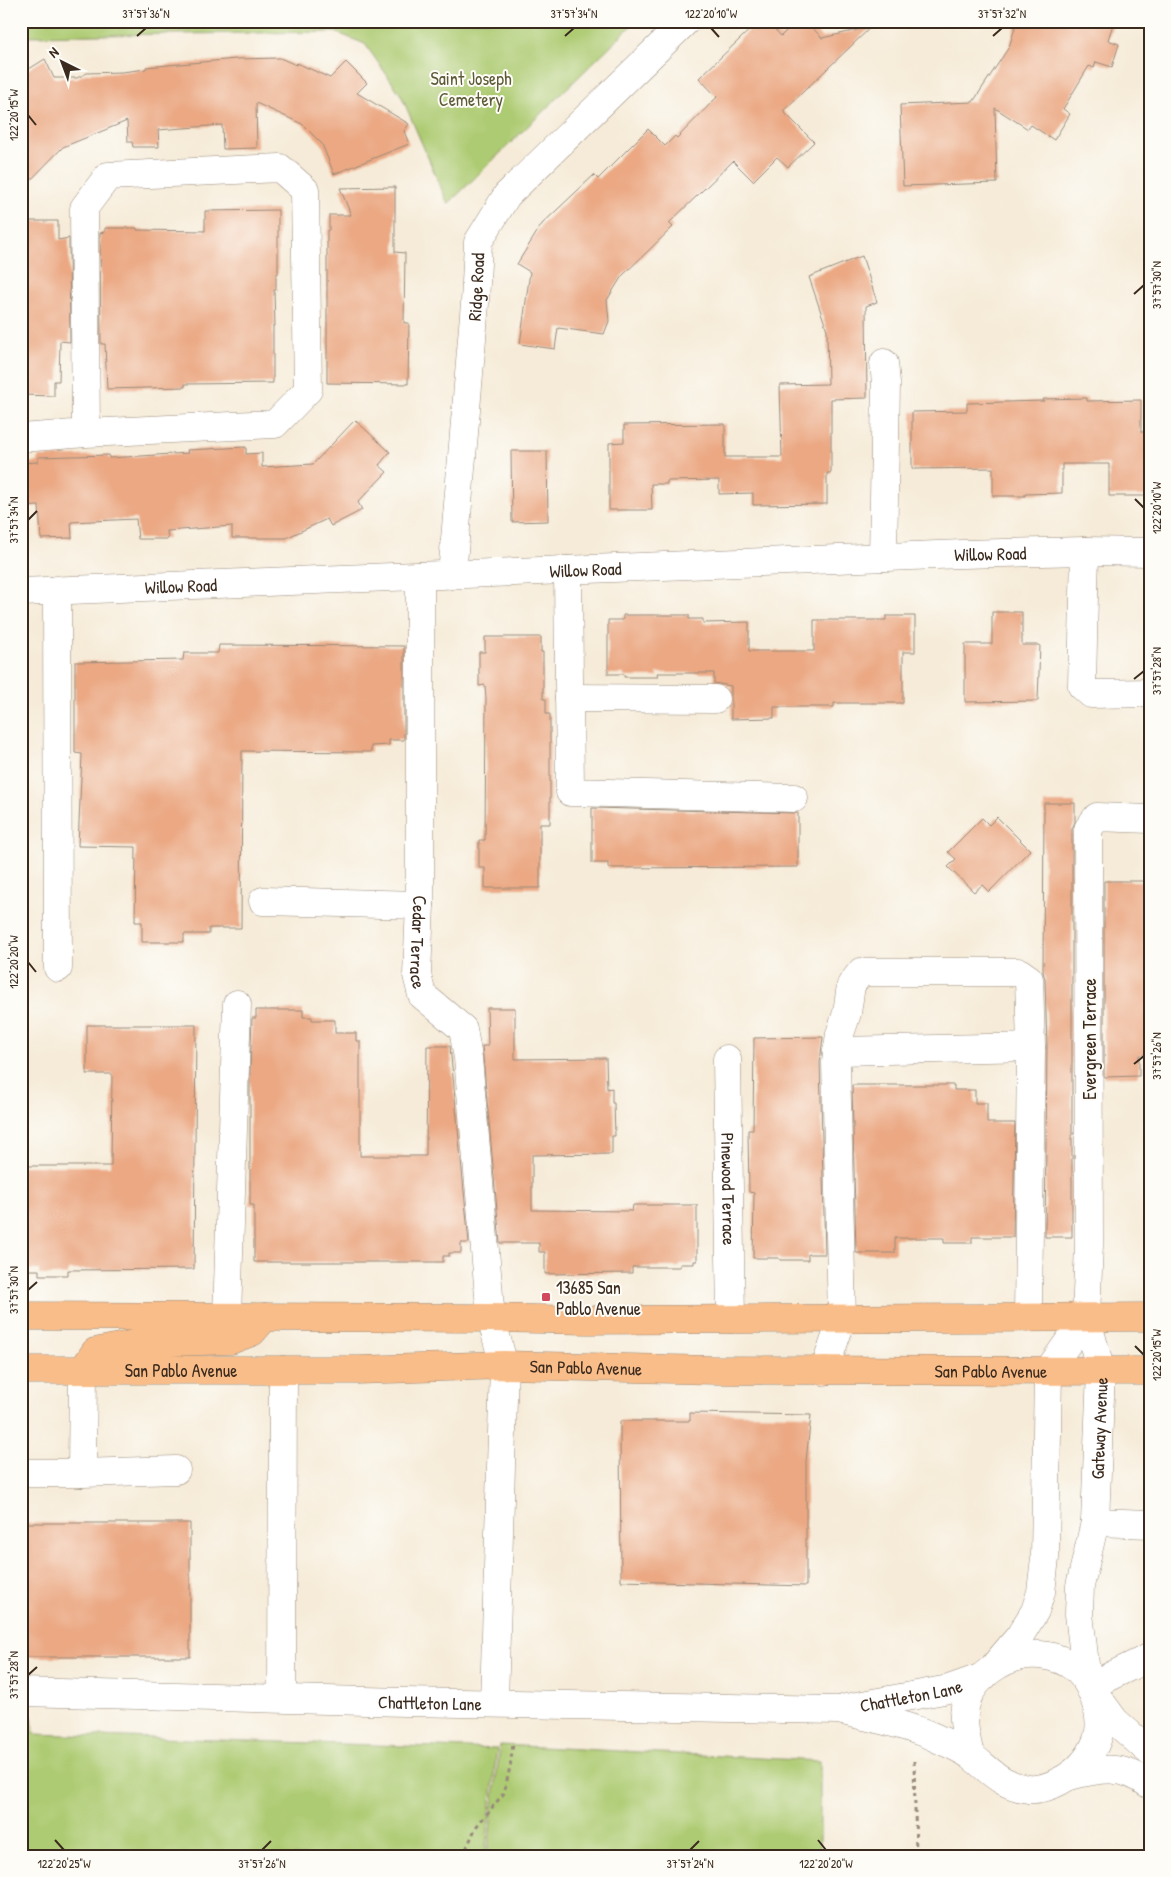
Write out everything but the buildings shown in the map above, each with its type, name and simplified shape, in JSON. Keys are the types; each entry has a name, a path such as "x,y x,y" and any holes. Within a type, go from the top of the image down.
{"main road":[{"path":"21,1316 588,1320 1150,1317"},
{"path":"83,1370 95,1352 140,1343 231,1340 252,1332 265,1317"},
{"name":"San Pablo Avenue","path":"21,1370 358,1370 504,1365 713,1370 1150,1371"}],"street":[{"name":"Ridge Road","path":"452,575 478,242 508,195 686,21"},
{"path":"21,438 275,424 308,390 305,190 280,168 108,176 84,208 86,433"},
{"path":"883,557 886,383 884,363"},
{"name":"Willow Road","path":"21,592 883,557 1085,551 1150,552"},
{"path":"1085,551 1082,686 1091,694 1150,693"},
{"path":"568,570 570,792 794,798"},
{"name":"Cedar Terrace","path":"420,576 420,905 417,975 422,995 463,1030 468,1058 491,1318 504,1365 494,1702"},
{"path":"57,590 58,968"},
{"path":"569,698 715,700"},
{"name":"Evergreen Terrace","path":"1086,1317 1089,1245 1088,829 1097,817 1150,819"},
{"path":"263,901 420,905"},
{"path":"824,1370 842,1319 837,1051 847,1013 851,985 861,972 1019,972 1029,979 1031,1047 1028,1318"},
{"path":"227,1317 237,1004"},
{"path":"837,1051 1031,1047"},
{"name":"Pinewood Terrace","path":"727,1059 731,1319"},
{"path":"1086,1317 1048,1370 1045,1558 1041,1592 1035,1611 1019,1637 972,1690 964,1714 970,1755 991,1774 1011,1785 1029,1789 1051,1786 1070,1776 1098,1769 1118,1769 1141,1778 1150,1784"},
{"name":"Gateway Avenue","path":"1086,1317 1101,1371 1095,1522 1080,1586 1078,1614 1090,1686 1115,1721 1150,1752"},
{"path":"82,1473 83,1370"},
{"path":"282,1370 282,1697"},
{"path":"21,1473 176,1470"},
{"path":"1095,1522 1150,1524"},
{"path":"987,1673 1010,1659 1028,1654 1048,1656 1071,1664 1090,1686 1100,1720 1098,1739 1087,1760 1070,1776"},
{"path":"1090,1686 1150,1656"},
{"name":"Chattleton Lane","path":"21,1692 282,1697 405,1702 494,1702 838,1710 949,1689 987,1673"},
{"name":"Chattleton Lane","path":"838,1710 934,1737 970,1755"}],"path":[{"path":"463,1856 476,1827 504,1793 513,1744"},
{"path":"914,1753 916,1856"}],"green space":[{"name":"Saint Joseph Cemetery","path":"21,21 636,21 448,204 401,95 365,44 335,32 21,36"},
{"path":"21,1717 32,1717 34,1734 497,1749 485,1856 21,1856"},
{"path":"500,1745 820,1761 820,1856 487,1856"}],"place":[{"name":"13685 San Pablo Avenue","path":"546,1297"}]}
